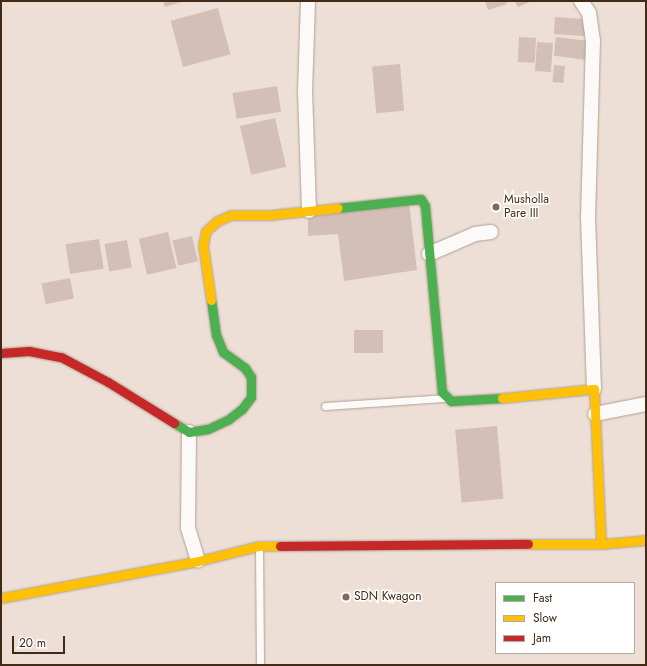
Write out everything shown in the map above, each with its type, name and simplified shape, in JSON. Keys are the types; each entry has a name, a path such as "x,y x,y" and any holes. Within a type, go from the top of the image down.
{"street":[{"path":"308,1 305,90 309,211"},
{"path":"584,3 590,18 593,40 588,217 595,414 602,544"},
{"path":"1,353 29,351 61,357 108,382 189,432 208,430 229,420 251,397 253,387 251,377 245,368 223,352 216,335 204,245 206,231 217,220 231,215 269,215 421,199 425,206 440,386 446,397 451,401 465,401 594,389"},
{"path":"428,254 475,234 491,232"},
{"path":"595,414 646,404"},
{"path":"189,432 188,528 198,561"},
{"path":"1,598 198,561 259,546 602,544 646,540"}],"lane":[{"path":"325,406 446,397"},
{"path":"259,546 260,665"}],"building":[{"path":"163,1 185,1 165,7"},
{"path":"485,1 506,1 507,4 488,10"},
{"path":"515,1 532,1 518,7"},
{"path":"218,8 230,54 183,67 171,21"},
{"path":"555,17 586,19 585,36 554,34"},
{"path":"519,37 536,38 535,63 518,62"},
{"path":"556,37 589,41 586,60 554,56"},
{"path":"537,42 553,43 551,72 535,71"},
{"path":"400,64 404,111 376,113 372,66"},
{"path":"554,65 565,66 563,83 553,82"},
{"path":"277,86 281,112 237,119 233,93"},
{"path":"275,118 286,167 251,175 240,126"},
{"path":"409,202 417,270 344,281 338,234 308,236 308,215"},
{"path":"168,232 176,268 147,275 139,239"},
{"path":"192,236 198,261 178,266 173,240"},
{"path":"99,239 104,269 70,274 65,244"},
{"path":"127,240 132,268 109,272 104,244"},
{"path":"70,278 74,299 46,304 42,284"},
{"path":"354,330 383,330 383,353 354,353"},
{"path":"497,426 503,499 462,502 455,430"}],"traffic: fast":[{"path":"338,208 421,199 425,206 442,392 451,401 502,398"},
{"path":"174,423 189,432 208,429 229,419 242,409 251,397 251,377 245,368 223,352 216,335 211,300"}],"traffic: slow":[{"path":"211,300 203,245 206,231 217,221 231,215 269,215 338,208"},
{"path":"502,398 594,389 601,544"},
{"path":"528,544 601,544 646,540"},
{"path":"1,598 198,561 259,546 280,546"}],"traffic: jam":[{"path":"1,353 29,351 61,357 108,382 174,423"},
{"path":"280,546 528,544"}],"place":[{"name":"Musholla Pare III","path":"496,207"},
{"name":"SDN Kwagon","path":"346,597"}]}
